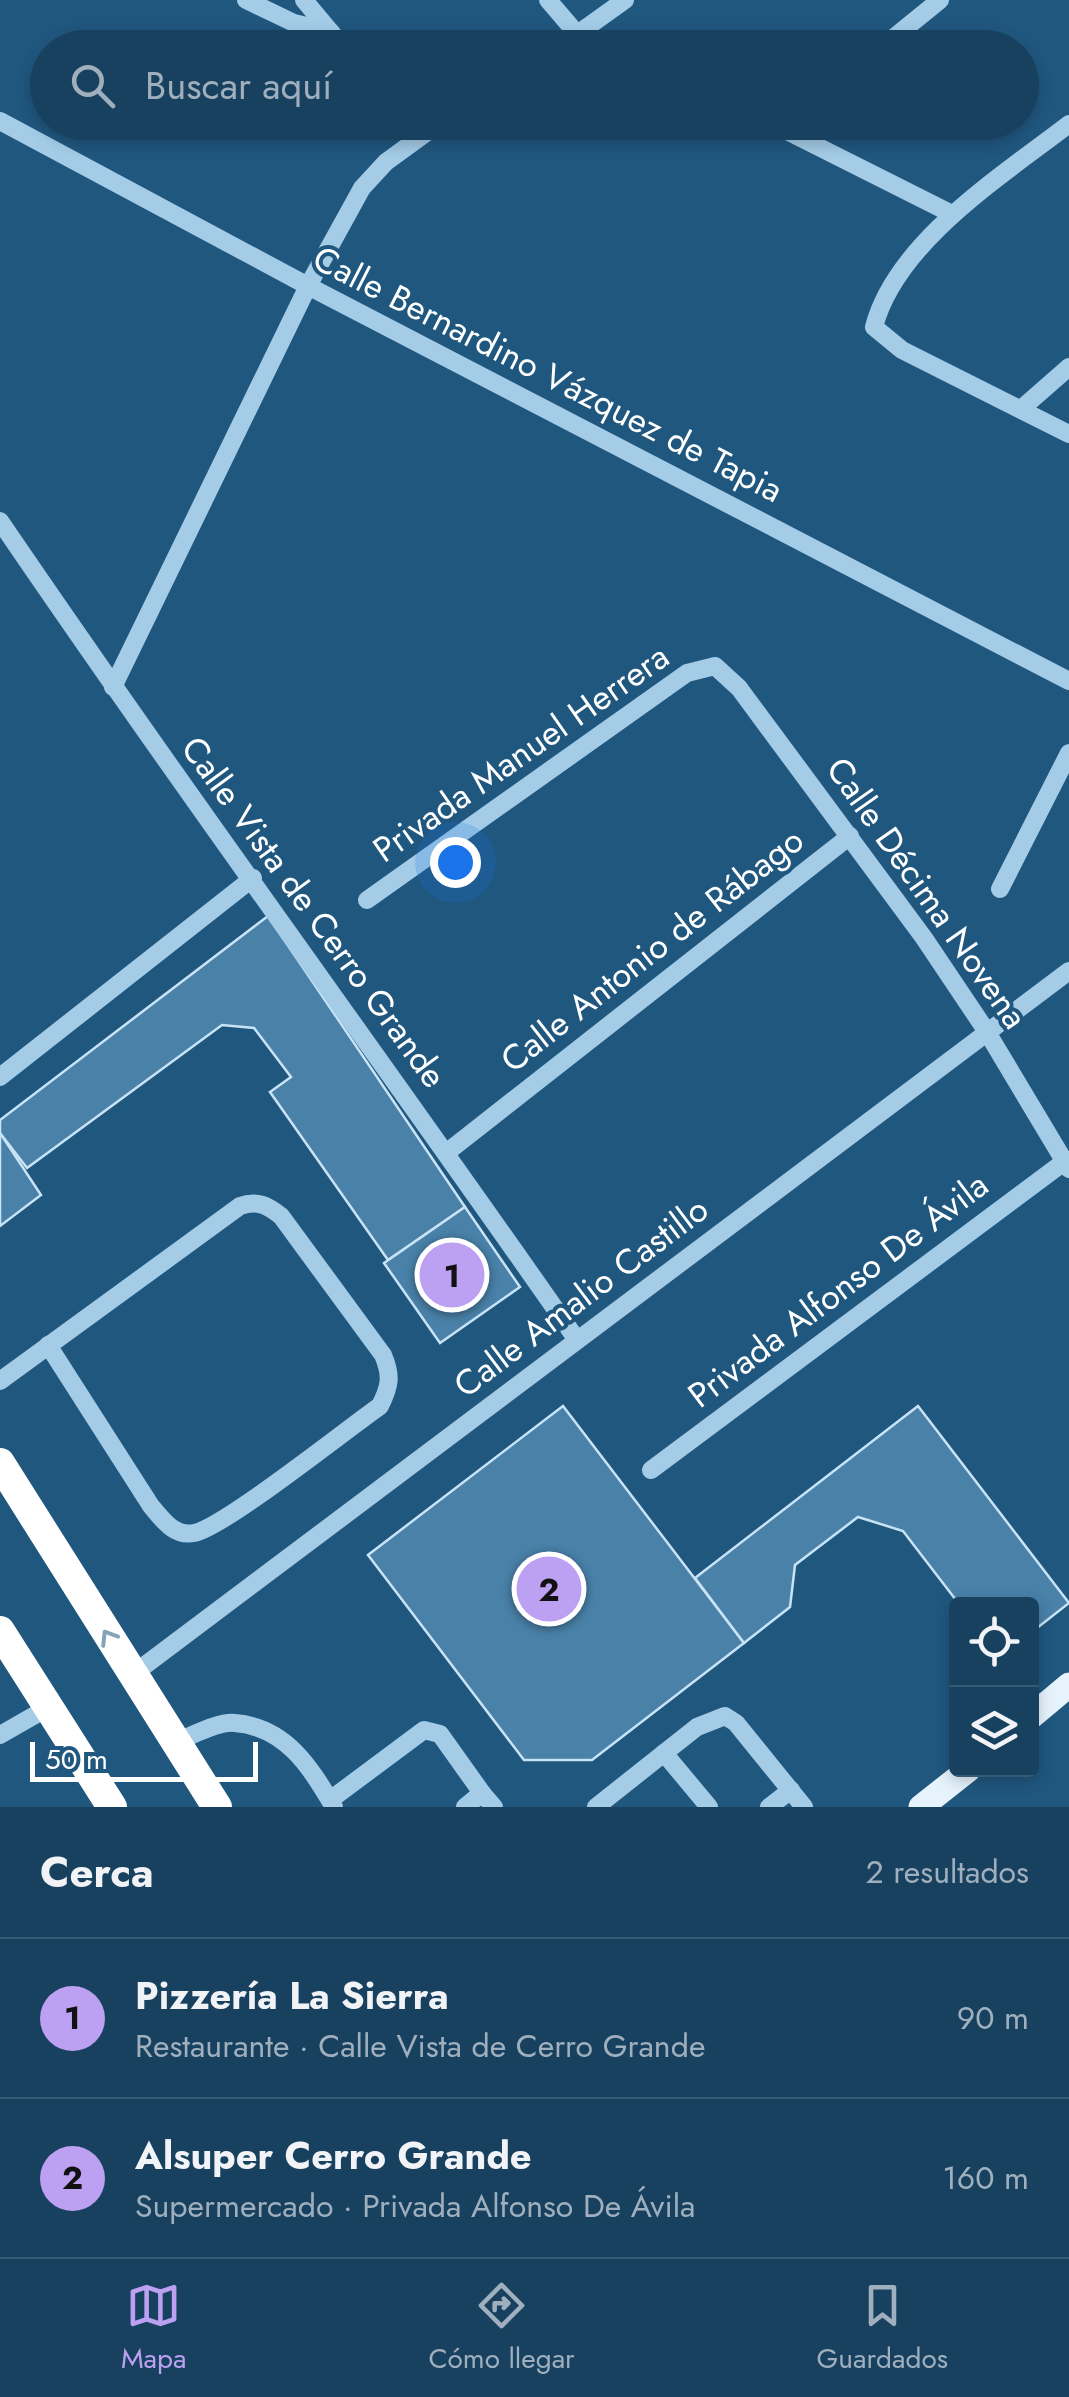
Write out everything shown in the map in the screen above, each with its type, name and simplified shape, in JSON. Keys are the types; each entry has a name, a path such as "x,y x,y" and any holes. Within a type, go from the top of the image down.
{"highway":[{"path":"0,1464 217,1807"},
{"path":"0,1631 112,1807"}],"main road":[{"path":"1039,1710 1069,1685"},
{"path":"921,1807 959,1777"}],"street":[{"path":"246,0 294,23 322,30"},
{"path":"304,0 328,30"},
{"path":"548,0 574,30"},
{"path":"584,30 625,0"},
{"path":"904,30 940,0"},
{"name":"Calle Bernardino Vázquez de Tapia","path":"0,120 30,136"},
{"path":"1069,124 952,214 901,272 878,311 874,327 902,350 1069,434"},
{"name":"Calle Bernardino Vázquez de Tapia","path":"37,140 308,286 1069,681"},
{"path":"113,688 308,286 362,188 406,140"},
{"path":"809,140 952,214"},
{"path":"1020,409 1069,367"},
{"name":"Calle Vista de Cerro Grande","path":"0,521 113,688 253,878 577,1340"},
{"name":"Calle Décima Novena","path":"714,666 739,688 850,836 987,1032 1066,1166"},
{"name":"Privada Manuel Herrera","path":"367,900 686,673 714,666"},
{"path":"1000,890 1069,753"},
{"name":"Calle Antonio de Rábago","path":"446,1153 850,836"},
{"path":"0,1078 253,878"},
{"name":"Calle Amalio Castillo","path":"132,1675 1069,971"},
{"name":"Privada Alfonso De Ávila","path":"651,1470 1066,1166"},
{"path":"0,1381 48,1345 251,1202 267,1205 281,1216 383,1355 390,1372 390,1388 380,1406 195,1534 166,1524 151,1506 48,1345"},
{"path":"0,1735 49,1707"},
{"path":"598,1806 697,1727 725,1716 736,1723 804,1807"},
{"path":"175,1742 232,1722 277,1735 308,1765 332,1804 424,1730 440,1734 488,1800 465,1807"},
{"path":"664,1754 709,1807"},
{"path":"769,1807 790,1790"}],"building":[{"path":"268,916 465,1207 388,1260 270,1092 291,1077 254,1028 222,1025 27,1168 0,1133 0,1120"},
{"path":"0,1133 41,1195 0,1226"},
{"path":"465,1207 520,1287 440,1343 384,1263"},
{"path":"563,1406 744,1643 592,1760 524,1760 368,1555"},
{"path":"918,1406 1069,1603 1039,1627 1039,1597 954,1597 903,1531 858,1517 795,1565 790,1607 744,1643 695,1578"}],"place":[{"name":"Pizzería La Sierra","path":"452,1275"},
{"name":"Alsuper Cerro Grande","path":"549,1589"}]}
